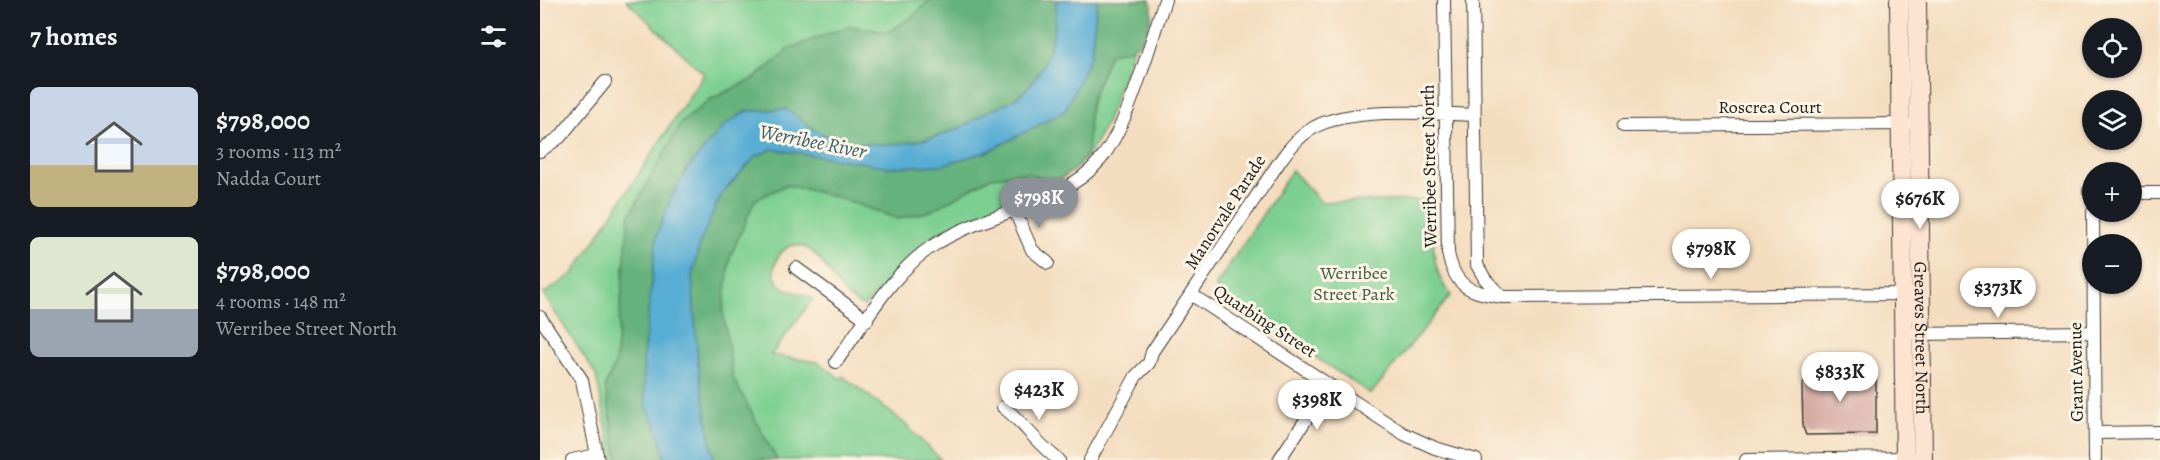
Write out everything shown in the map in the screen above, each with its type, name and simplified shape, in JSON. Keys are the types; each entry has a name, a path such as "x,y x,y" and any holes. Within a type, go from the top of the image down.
{"street":[{"path":"836,362 903,271 921,254 952,234 1070,185 1086,174 1106,152 1119,130 1165,0"},
{"name":"Werribee Street North","path":"1444,0 1448,253 1451,268 1462,284 1474,293 1502,297 1912,294"},
{"path":"1473,0 1477,265 1485,279 1502,297"},
{"name":"Greaves Street North","path":"1899,0 1909,124 1914,459"},
{"name":"Greaves Street North","path":"1909,124 1917,0"},
{"path":"540,151 560,137 605,82"},
{"name":"Manorvale Parade","path":"1090,460 1139,372 1147,366 1152,352 1280,161 1302,136 1314,128 1343,117 1474,115"},
{"name":"Roscrea Court","path":"1623,126 1909,124"},
{"path":"2142,193 2160,193"},
{"path":"1014,209 1032,250 1048,263"},
{"name":"Grant Avenue","path":"2093,222 2095,460"},
{"path":"796,268 867,320"},
{"name":"Quarbing Street","path":"1192,295 1404,434 1454,457 1476,460"},
{"path":"540,317 582,380 598,457 572,460"},
{"path":"1912,334 2093,332"},
{"path":"1279,460 1329,385"},
{"path":"1003,407 1016,416 1038,444 1059,460"},
{"path":"2095,433 2160,432"},
{"path":"1746,460 1914,459"}],"green space":[{"path":"626,0 1150,0 1107,121 1087,156 1070,173 1037,192 966,220 932,237 912,253 864,306 853,301 844,292 811,250 801,246 789,246 783,250 776,261 774,274 780,285 813,299 771,355 818,362 841,379 843,376 902,421 941,460 613,460 596,375 543,294 573,274 704,74"},
{"path":"930,0 1150,0 1152,12 1146,32 1134,47 1110,53 1090,107 1087,152 1083,160 1066,175 1051,183 1028,173 991,177 931,211 898,219 834,196 786,185 755,200 730,257 723,311 733,378 777,460 618,460 605,386 615,364 629,216 681,123 711,99 755,78 789,49 848,26 889,32 912,17"},
{"name":"Werribee Street Park","path":"1292,170 1321,202 1433,200 1435,262 1444,285 1451,295 1371,394 1218,293 1216,285"}],"water":[{"name":"Werribee River","path":"1056,0 1097,0 1091,54 1065,111 989,151 942,165 891,167 772,149 755,157 721,195 700,243 692,276 698,364 714,460 666,460 657,427 645,403 643,359 657,234 670,200 687,169 724,126 746,111 787,109 814,130 826,136 864,143 914,142 945,134 963,126 1015,98 1025,91 1036,77 1047,56 1053,34"}],"building":[{"path":"1870,370 1876,376 1876,434 1806,435 1803,427 1802,386 1808,375 1816,371"}]}
